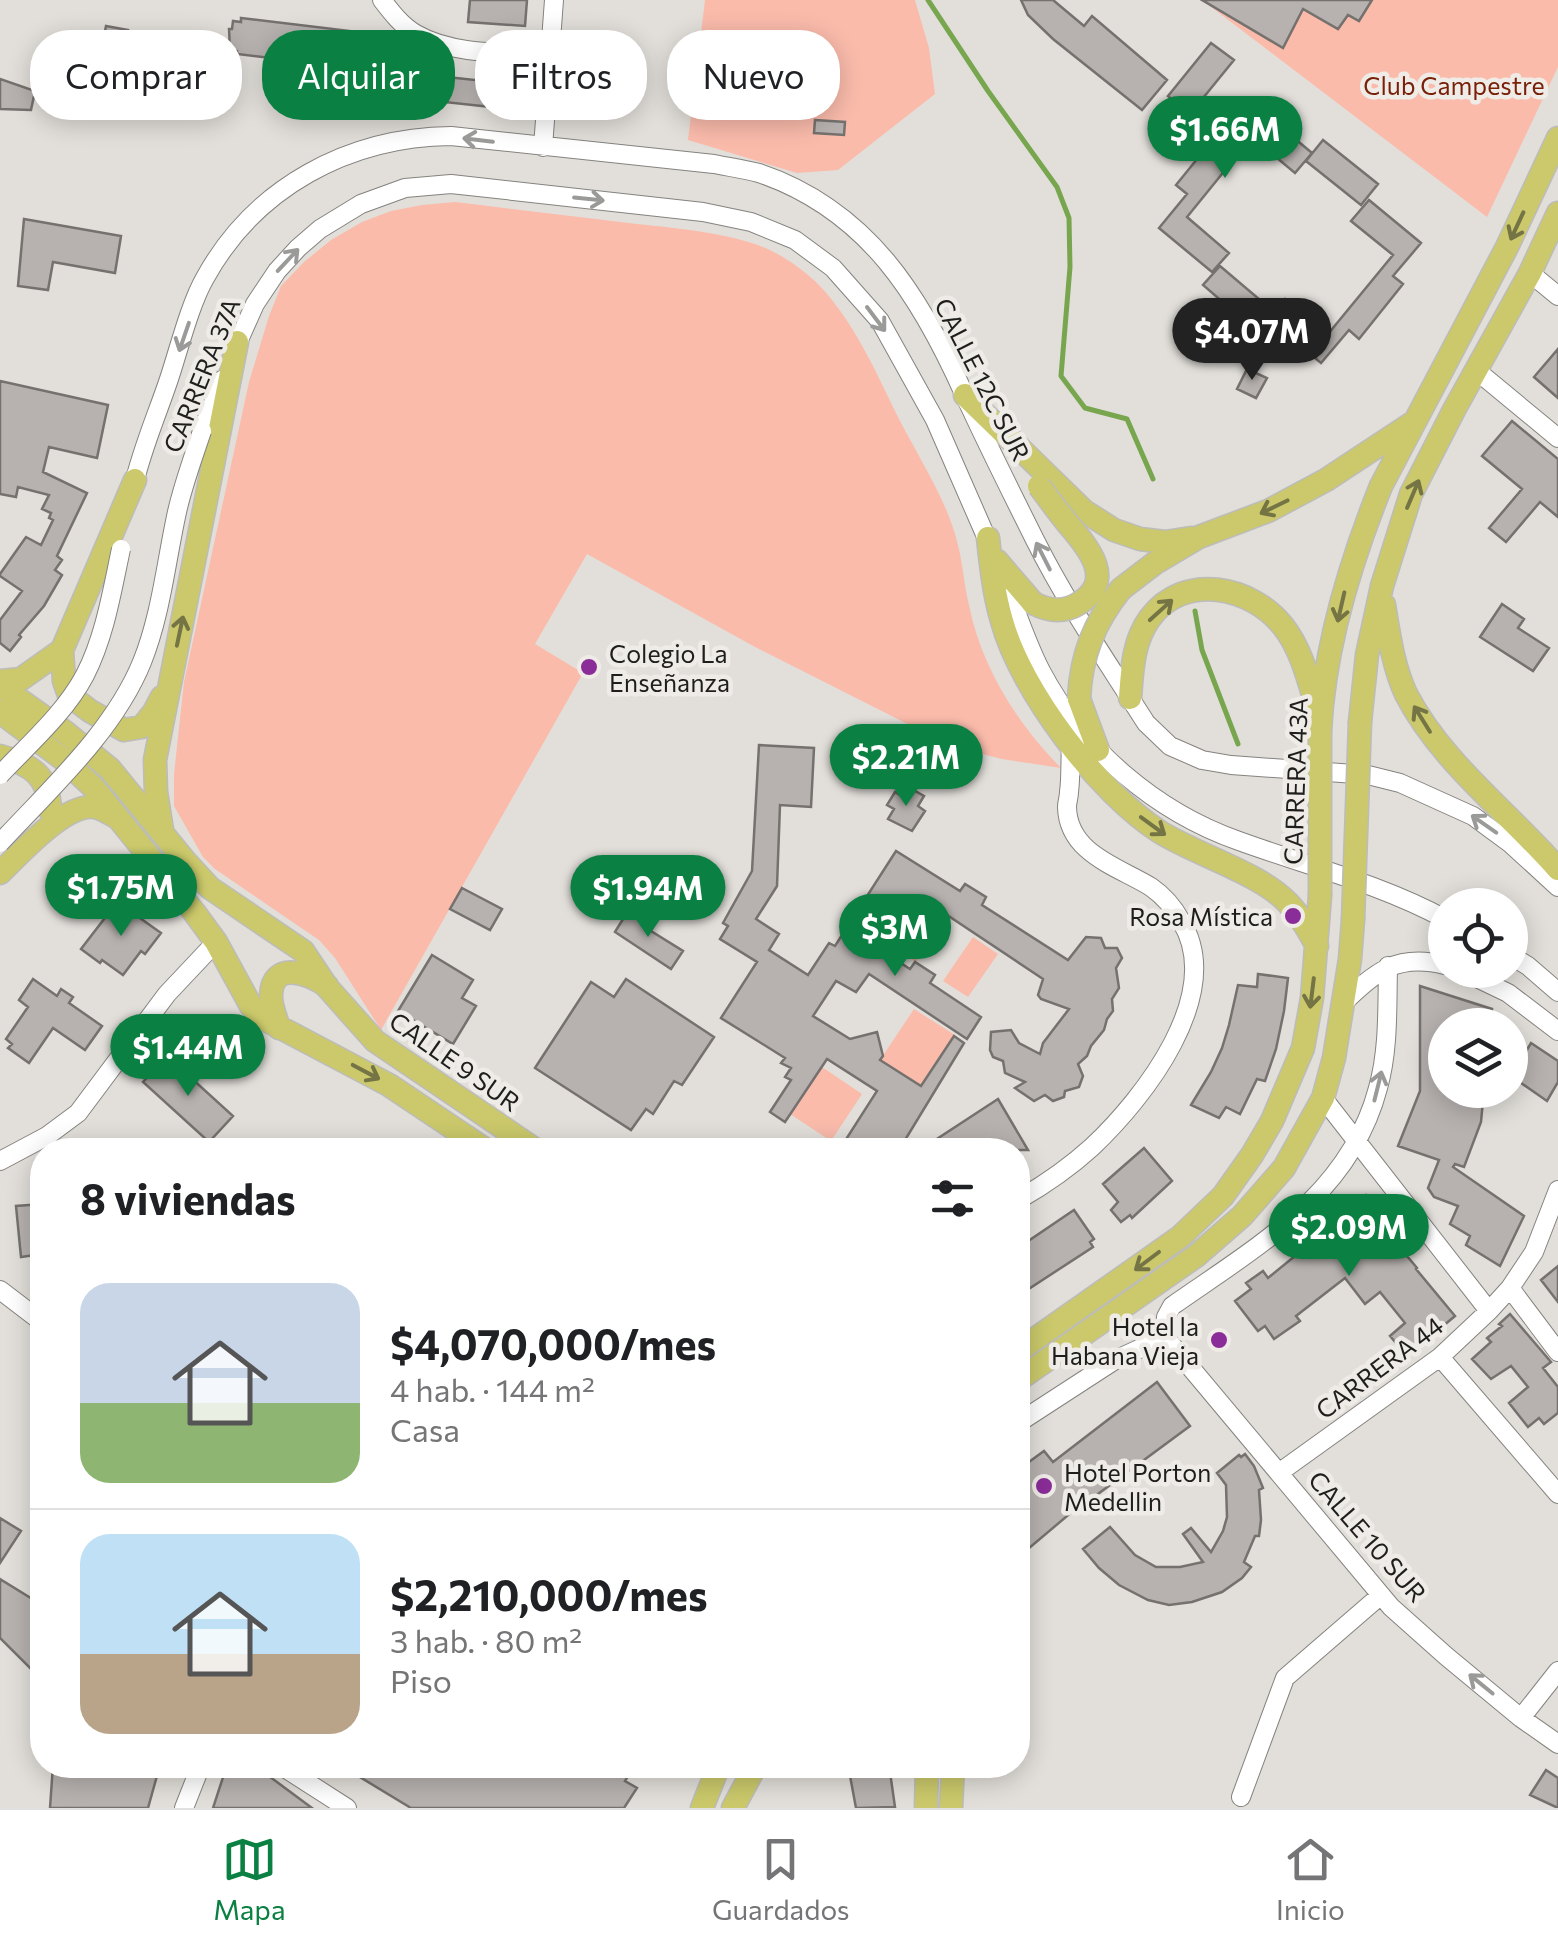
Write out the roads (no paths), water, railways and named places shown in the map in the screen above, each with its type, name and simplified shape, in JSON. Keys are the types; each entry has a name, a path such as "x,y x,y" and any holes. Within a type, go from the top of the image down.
{"main road":[{"name":"CARRERA 43A","path":"1030,1343 1180,1237 1223,1196 1272,1121 1303,1048 1312,998 1320,896 1321,725 1346,585 1381,486 1507,247 1558,138"},
{"path":"1030,1373 1196,1256 1242,1216 1284,1168 1323,1098 1334,1058 1350,958 1360,722 1367,655 1382,586 1412,494 1558,213"},
{"path":"162,830 155,760 238,342"},
{"path":"965,395 1084,511 1114,530 1140,540 1165,542 1200,537"},
{"path":"1098,750 1079,699 1080,674 1089,640 1121,589 1200,537 1268,511 1326,480 1416,420"},
{"path":"994,423 1086,544 1095,559 1095,586 1087,598 1069,608 1051,610 1033,603 997,561"},
{"path":"135,480 62,650 64,682 68,695 124,730 142,727 170,681"},
{"path":"988,538 1002,622 1015,656 1071,746 1100,780 1158,831 1286,900 1317,946"},
{"path":"1382,586 1392,652 1405,692 1428,730 1508,820 1558,868"},
{"path":"1130,698 1137,644 1148,620 1161,605 1203,589 1228,590 1253,599 1282,625 1304,666 1321,725"},
{"path":"0,684 21,679 62,650"},
{"name":"CALLE 9 SUR","path":"0,684 110,769 210,888 303,951 327,987 375,1041 518,1138"},
{"path":"0,712 63,759 120,818 216,942 251,1006 262,1018 389,1084 468,1138"},
{"path":"0,756 34,770 46,784 50,804 48,828"},
{"path":"0,872 60,819 90,806 120,818"},
{"path":"279,1028 271,992 284,974 298,972 327,987"},
{"path":"702,1808 706,1778"},
{"path":"702,1808 714,1778"},
{"path":"724,1808 737,1778"},
{"path":"733,1808 749,1778"},
{"path":"926,1808 927,1778"},
{"path":"951,1808 952,1778"}],"street":[{"path":"382,0 413,32 435,43 475,49"},
{"path":"552,30 554,0"},
{"path":"543,147 545,120"},
{"name":"CARRERA 37A","path":"0,776 60,711 84,677 106,615 135,480 202,282 238,230 275,194 298,179 335,158 390,142 451,136 543,147"},
{"name":"CALLE 12C SUR","path":"543,147 714,164 754,172 780,181 832,209 864,236 922,308 1056,583 1146,723 1159,737 1202,760 1368,775 1400,783 1473,816 1558,887"},
{"name":"CARRERA 37A","path":"0,843 117,710 141,664 160,598 178,507 202,431 255,304 277,270 320,229 361,204 405,188 451,184 703,212 751,222 795,240 833,268 880,321 935,420 988,538"},
{"path":"1530,273 1558,296"},
{"path":"1478,371 1558,438"},
{"path":"988,538 1040,670 1098,750 1154,798 1234,840 1390,893 1428,911"},
{"path":"1030,1192 1067,1168 1116,1123 1173,1043 1192,992 1194,965 1190,942 1170,903 1152,888 1095,857 1078,839 1067,808 1071,746"},
{"path":"1070,792 1100,780"},
{"path":"44,1138 78,1113 166,994 216,942"},
{"path":"1342,1004 1388,966 1404,961 1428,964"},
{"path":"1030,1415 1115,1360 1165,1336 1166,1317 1172,1306 1312,1204 1336,1174 1356,1143 1379,1087 1387,1032 1388,966"},
{"path":"1528,966 1558,992"},
{"path":"1498,988 1558,1031"},
{"path":"1535,1012 1558,1020"},
{"path":"1323,1098 1488,1312"},
{"path":"0,1161 30,1145"},
{"name":"CARRERA 44","path":"1280,1472 1440,1356 1488,1312 1534,1252 1558,1193"},
{"path":"1510,1288 1558,1352"},
{"path":"0,1290 30,1313"},
{"name":"CALLE 10 SUR","path":"1165,1336 1392,1607 1521,1718 1558,1744"},
{"path":"1440,1356 1558,1494"},
{"path":"1241,1798 1285,1678 1382,1595"},
{"path":"1521,1718 1558,1671"},
{"path":"184,1808 196,1778"},
{"path":"300,1778 347,1808"}],"waterway":[{"path":"928,0 1057,187 1069,218 1070,267 1061,376 1085,408 1127,419 1153,479"},
{"path":"1195,611 1202,650 1238,744"}],"place":[{"name":"Colegio La Enseñanza","path":"589,667"},
{"name":"Rosa Mística","path":"1293,916"},
{"name":"Hotel la Habana Vieja","path":"1219,1340"},
{"name":"Hotel Porton Medellin","path":"1044,1486"}],"park label":[{"name":"Club Campestre","path":"1454,85"}]}
